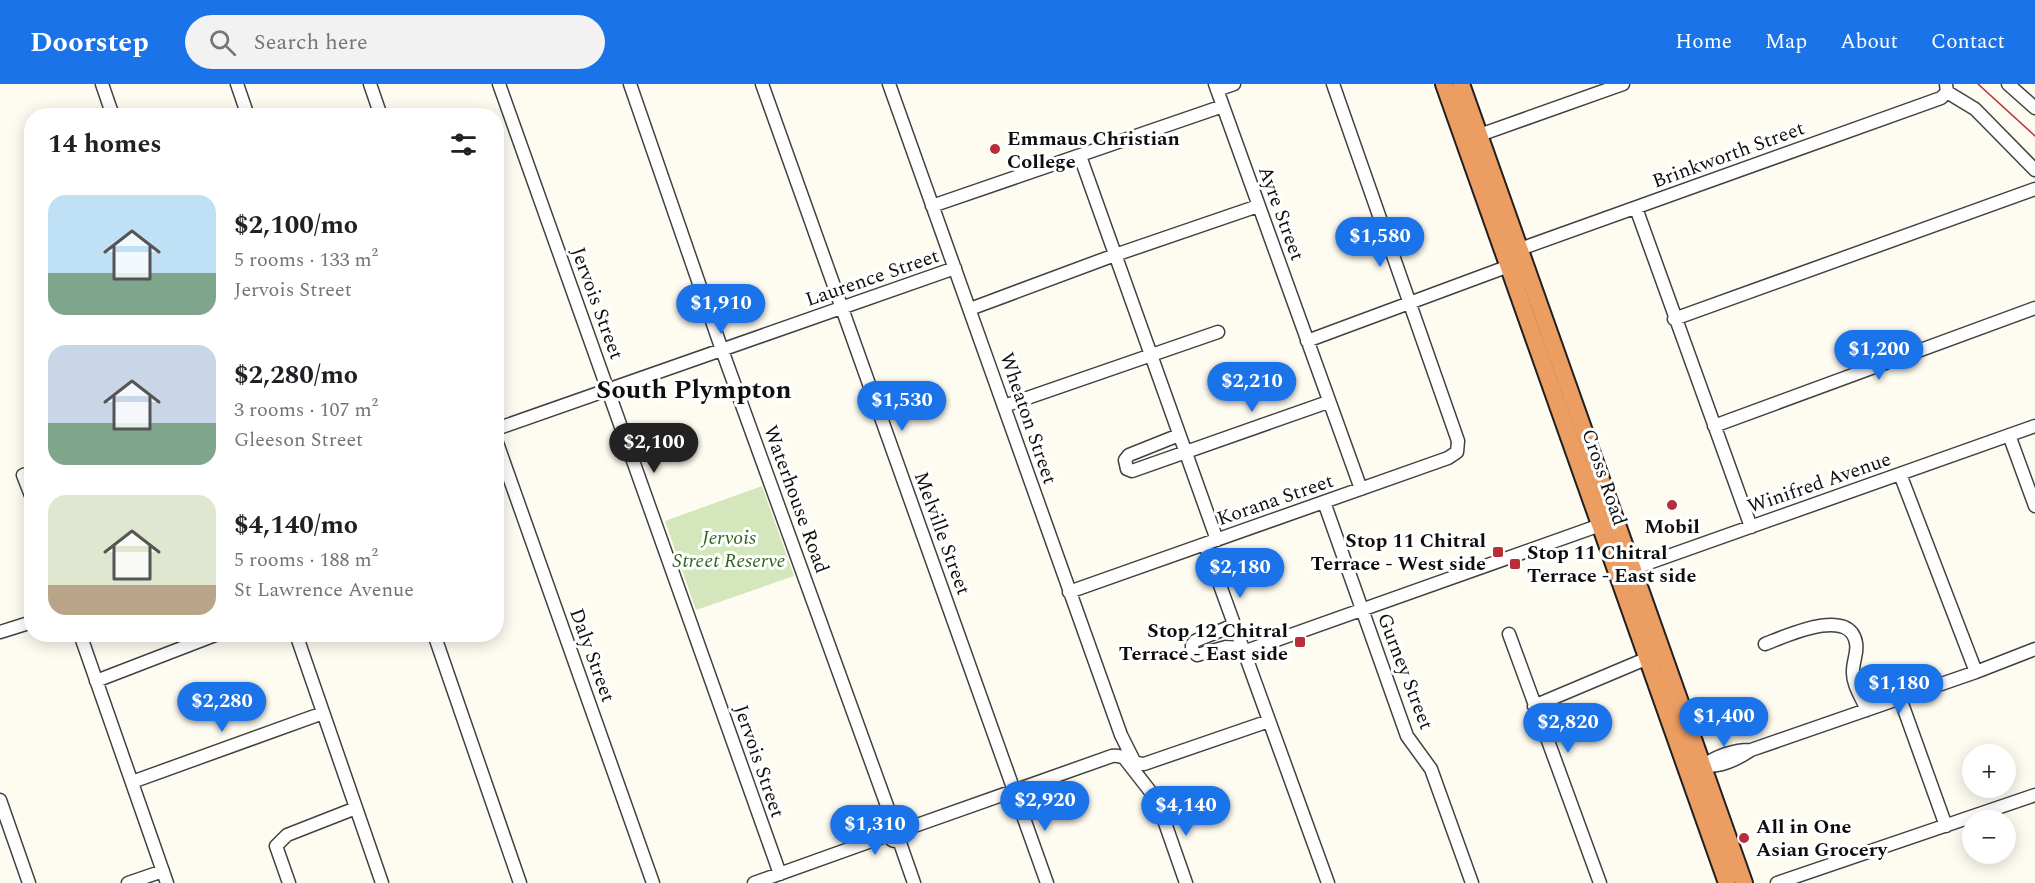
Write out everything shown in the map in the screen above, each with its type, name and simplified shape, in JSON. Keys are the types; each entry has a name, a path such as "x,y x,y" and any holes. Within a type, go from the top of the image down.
{"highway":[{"name":"Cross Road","path":"1444,84 1472,138 1520,249 1540,330 1695,769 1727,883"},
{"name":"Cross Road","path":"1461,84 1472,138 1509,266 1540,330"},
{"name":"Cross Road","path":"1624,572 1648,658 1744,883"}],"street":[{"path":"102,84 110,108"},
{"path":"237,84 245,108"},
{"path":"370,84 378,108"},
{"name":"Jervois Street","path":"499,84 780,874"},
{"name":"Waterhouse Road","path":"630,84 722,350 914,883"},
{"name":"Melville Street","path":"762,84 1047,883"},
{"name":"Wheaton Street","path":"889,84 1120,735 1135,763"},
{"path":"1216,87 1234,84"},
{"path":"1333,84 1408,303"},
{"path":"1472,138 1623,84"},
{"path":"2008,84 2035,108"},
{"name":"Ayre Street","path":"1216,87 1360,489"},
{"path":"1946,88 1975,109 2035,170"},
{"name":"Brinkworth Street","path":"1520,249 1941,98 1946,88"},
{"path":"932,206 1223,106"},
{"path":"1080,156 1185,452 1233,625 1328,883"},
{"path":"1674,319 2035,189"},
{"path":"970,309 1115,255 1258,206"},
{"path":"1636,208 1750,527"},
{"path":"1306,341 1509,266"},
{"name":"Laurence Street","path":"504,426 955,268"},
{"name":"Korana Street","path":"1069,592 1448,458 1458,452 1458,441 1408,303"},
{"path":"1714,426 2035,308"},
{"path":"1004,406 1218,332"},
{"path":"1179,435 1129,455 1125,460 1127,469 1132,471 1328,402"},
{"name":"Winifred Avenue","path":"1624,572 2035,426"},
{"path":"2010,435 2035,506"},
{"name":"Daly Street","path":"504,463 653,883"},
{"path":"1900,474 1976,672"},
{"name":"Gurney Street","path":"1324,502 1407,736 1431,769 1473,883"},
{"path":"1233,625 1195,641 1192,650 1197,655 1226,647 1242,650 1362,610 1607,522"},
{"path":"0,632 24,624"},
{"path":"1766,644 1806,628 1847,627 1851,630 1856,643 1852,674 1868,710"},
{"path":"1509,634 1600,883"},
{"path":"83,642 167,883"},
{"path":"96,681 197,642"},
{"path":"299,642 382,883"},
{"path":"437,642 520,883"},
{"path":"1695,769 1732,751 1751,750 1976,672 2035,649"},
{"path":"1534,706 1648,658"},
{"path":"1900,699 1946,826"},
{"path":"132,782 323,712"},
{"path":"754,883 1112,756 1144,764 1269,721"},
{"path":"1123,757 1157,800 1186,883"},
{"path":"1777,883 2035,795"},
{"path":"0,800 29,883"},
{"path":"289,883 276,846 286,835 356,808"},
{"path":"128,883 163,871"}],"green space":[{"name":"Jervois Street Reserve","path":"762,486 794,576 696,610 665,521"}],"tram line":[{"path":"1978,84 2035,136"}],"place":[{"name":"Emmaus Christian College","path":"995,149"},
{"name":"Mobil","path":"1672,505"},
{"name":"Stop 11 Chitral Terrace - West side","path":"1498,552"},
{"name":"Stop 11 Chitral Terrace - East side","path":"1515,564"},
{"name":"Stop 12 Chitral Terrace - East side","path":"1300,642"},
{"name":"All in One Asian Grocery","path":"1744,838"}],"district":[{"name":"South Plympton","path":"694,389"}]}
